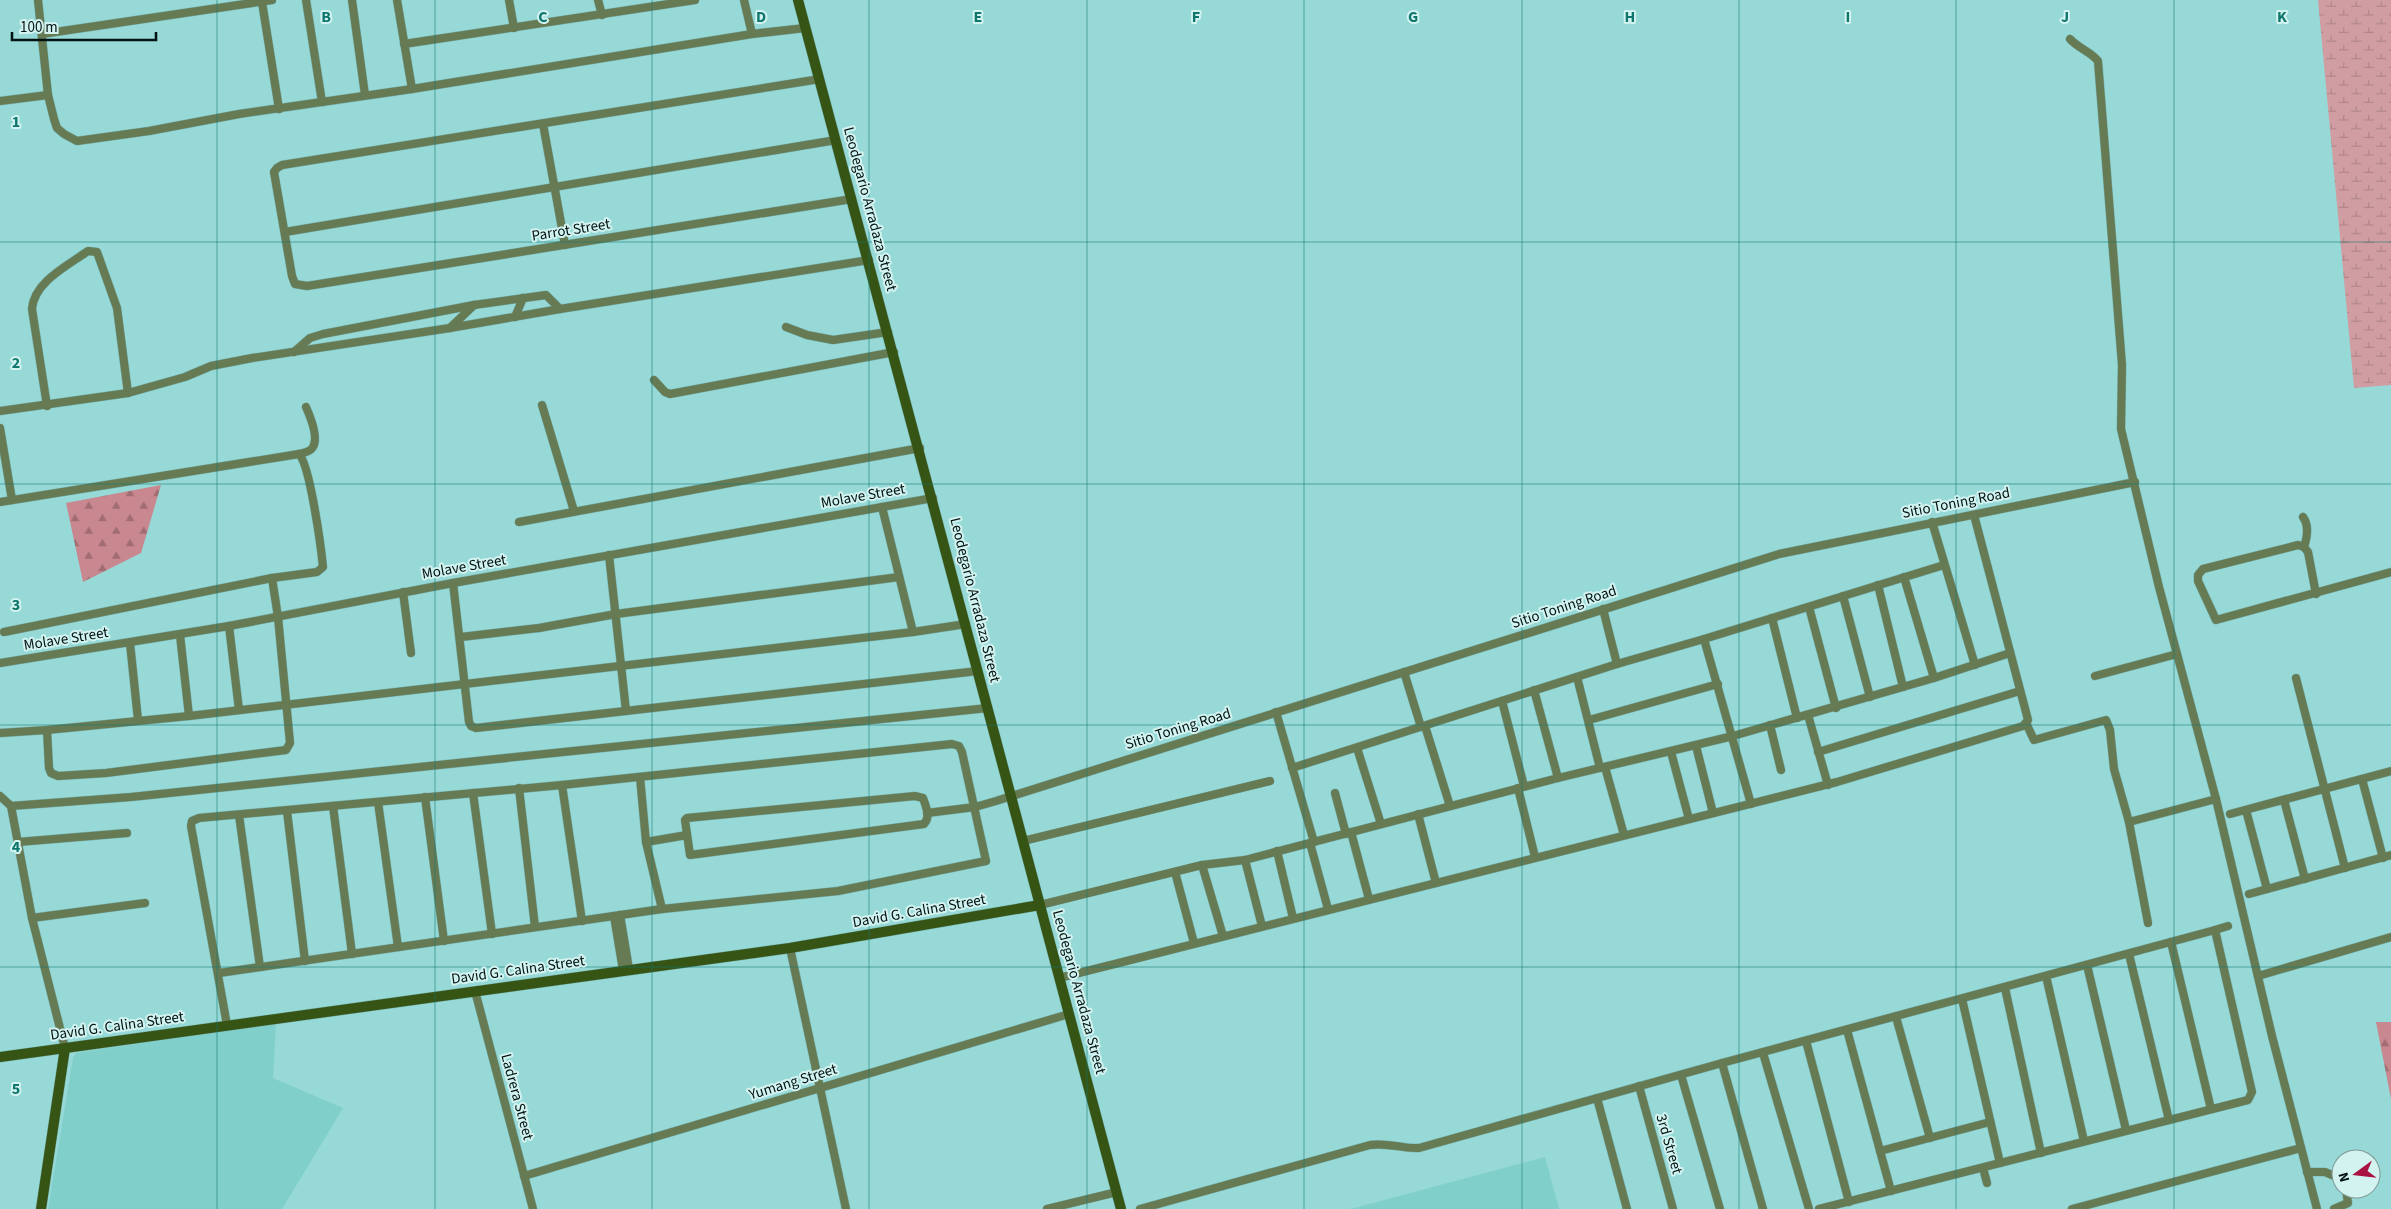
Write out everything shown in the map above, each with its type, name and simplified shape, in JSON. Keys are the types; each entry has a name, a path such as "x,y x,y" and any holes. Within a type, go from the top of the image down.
{"street":[{"path":"38,0 48,95 57,128 77,141 752,34 806,28"},
{"path":"42,34 272,0"},
{"path":"306,0 322,102"},
{"path":"352,0 365,95"},
{"path":"397,0 412,89"},
{"path":"509,0 514,28"},
{"path":"598,0 602,15"},
{"path":"404,44 602,15 644,4 695,0"},
{"path":"744,0 752,34"},
{"name":"Leodegario Arradaza Street","path":"798,0 920,448 1010,796 1122,1209"},
{"path":"262,2 279,109"},
{"path":"2070,39 2077,47 2098,61 2122,365 2120,415 2177,654 2216,799 2258,976 2317,1209"},
{"path":"820,79 276,168 274,172 285,232 836,140"},
{"path":"0,101 48,95"},
{"path":"544,124 566,245"},
{"name":"Parrot Street","path":"285,232 292,276 296,284 307,286 852,199"},
{"path":"47,406 32,309 33,299 37,290 88,251 92,250 97,252 117,308 128,393"},
{"path":"0,411 47,406 128,393 185,377 211,366 869,260"},
{"path":"294,352 313,336 474,305 546,295 560,309"},
{"path":"515,317 523,298"},
{"path":"450,328 474,305"},
{"path":"786,327 807,335 833,340 888,332"},
{"path":"307,341 318,348"},
{"path":"654,380 665,392 670,394 894,352"},
{"path":"542,405 574,511"},
{"path":"0,502 299,454 308,451 313,447 314,443 311,420 306,407"},
{"path":"0,428 12,500"},
{"path":"519,522 920,448"},
{"path":"4,632 272,578 317,572 323,567 308,479 303,458 299,454"},
{"name":"Sitio Toning Road","path":"928,813 975,807 1778,554 2135,482"},
{"name":"Molave Street","path":"0,663 180,635 403,592 933,498"},
{"path":"882,507 913,632"},
{"path":"1974,515 2027,716 2026,723 2034,740 2106,720 2110,730 2114,769 2129,822 2148,924"},
{"path":"2303,517 2306,520 2304,547 2308,552 2316,594"},
{"path":"1932,522 1975,665"},
{"path":"2304,547 2291,546 2204,569 2199,572 2198,580 2216,620 2391,572"},
{"path":"609,555 626,710"},
{"path":"1292,768 1577,676 1944,565"},
{"path":"461,637 539,628 616,614 899,577"},
{"path":"47,730 50,773 58,776 106,773 283,752 290,744 278,617 272,578"},
{"path":"1904,578 1934,678"},
{"path":"453,583 461,637 469,722 471,726 476,728 978,671"},
{"path":"1878,585 1903,687"},
{"path":"403,592 411,653"},
{"path":"1842,596 1870,697"},
{"path":"1809,607 1836,708"},
{"path":"1603,609 1617,664"},
{"path":"1772,618 1797,718"},
{"path":"0,733 189,716 913,632 966,624"},
{"path":"230,626 238,710"},
{"path":"180,635 189,716"},
{"path":"1704,639 1733,736 1750,804"},
{"path":"130,643 138,720"},
{"path":"1040,905 1202,865 1245,860 1521,787 1696,746 1836,708 2010,653"},
{"path":"2095,676 2177,654"},
{"path":"1404,672 1450,806"},
{"path":"1577,676 1624,835"},
{"path":"2296,678 2345,868"},
{"path":"1589,720 1718,684"},
{"path":"1534,690 1558,778"},
{"path":"1818,752 2020,691"},
{"path":"1502,701 1535,857"},
{"path":"11,806 130,797 988,708"},
{"path":"1276,712 1312,843 1328,910"},
{"path":"1808,715 1828,784"},
{"path":"1059,978 1828,784 2023,726 2026,723"},
{"path":"1770,725 1782,770"},
{"path":"219,974 662,909 838,891 986,861 962,752 958,746 952,744 562,785 199,818 192,821 191,826 227,1025"},
{"path":"1696,746 1713,813"},
{"path":"1357,748 1380,824"},
{"path":"1671,752 1689,819"},
{"path":"2230,814 2391,772"},
{"path":"640,776 646,842 662,909"},
{"path":"2249,894 2387,856 2362,779"},
{"path":"1023,841 1270,781"},
{"path":"562,785 582,921"},
{"path":"519,788 535,927"},
{"path":"473,793 492,934"},
{"path":"1335,793 1369,899"},
{"path":"0,796 11,806 32,918 65,1048 41,1209"},
{"path":"921,796 928,813 926,823 920,825 690,855 685,820 687,818 921,796"},
{"path":"425,797 444,940"},
{"path":"2129,822 2216,799"},
{"path":"2284,800 2305,879"},
{"path":"378,802 398,947"},
{"path":"333,806 352,954"},
{"path":"2246,810 2267,889"},
{"path":"286,811 305,961"},
{"path":"1418,814 1436,883"},
{"path":"239,815 260,967"},
{"path":"18,842 127,833"},
{"path":"646,842 687,835"},
{"path":"1277,852 1293,918"},
{"path":"1245,860 1262,926"},
{"path":"1202,865 1223,936"},
{"path":"1175,872 1194,943"},
{"path":"32,918 145,903"},
{"name":"David G. Calina Street","path":"0,1057 626,969 790,948 1040,905"},
{"path":"617,916 626,969"},
{"path":"1140,1209 1370,1145 1380,1143 1405,1149 1418,1148 1722,1063 2005,988 2228,926"},
{"path":"1819,1209 2248,1100 2252,1092 2215,930"},
{"path":"2258,976 2391,937"},
{"path":"2171,942 2211,1109"},
{"path":"790,948 846,1209"},
{"path":"2129,954 2169,1120"},
{"path":"2087,965 2126,1130"},
{"path":"2046,976 2084,1141"},
{"path":"2005,988 2041,1153"},
{"name":"Ladrera Street","path":"475,991 533,1209"},
{"path":"1962,999 2000,1163"},
{"name":"Yumang Street","path":"524,1176 1069,1014"},
{"path":"1896,1017 1930,1138"},
{"path":"1847,1030 1891,1191"},
{"path":"1806,1041 1849,1202"},
{"path":"1763,1053 1809,1209"},
{"path":"1722,1063 1763,1209"},
{"path":"1681,1075 1720,1209"},
{"name":"3rd Street","path":"1639,1086 1673,1209"},
{"path":"1597,1098 1627,1209"},
{"path":"1880,1151 1990,1122"},
{"path":"2072,1209 2301,1148"},
{"path":"1983,1168 1987,1182"},
{"path":"2307,1172 2324,1172 2331,1175"},
{"path":"1047,1209 1117,1192"},
{"path":"2334,1209 2348,1203 2347,1199"}],"shaded area":[{"path":"276,1023 273,1078 343,1108 282,1209 48,1209 73,1058 76,1053"},
{"path":"1545,1157 1559,1209 1351,1209"}],"green space":[{"path":"2318,0 2391,0 2391,385 2354,388"},
{"path":"161,485 141,553 83,582 66,503"},
{"path":"2376,1022 2391,1022 2391,1099"}]}
